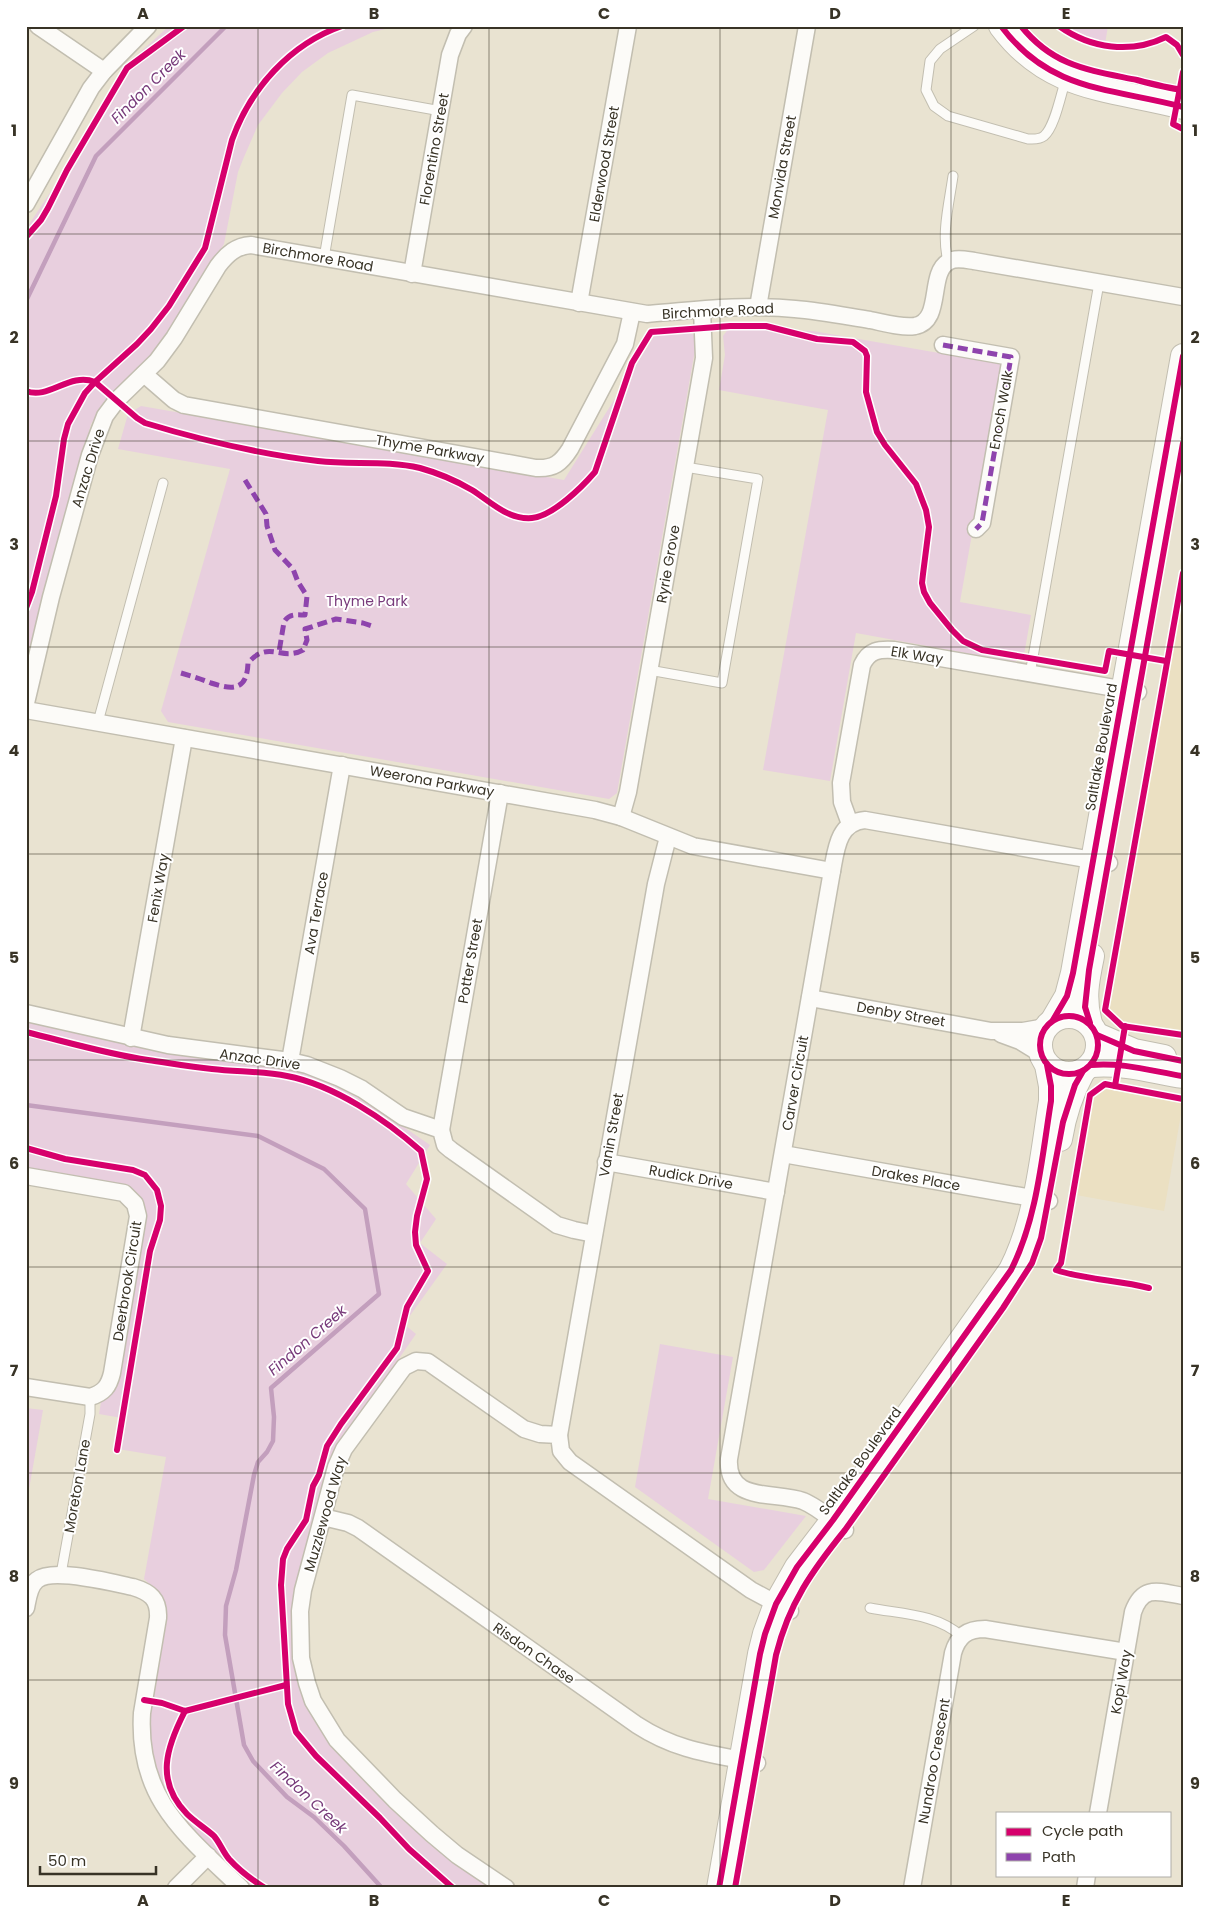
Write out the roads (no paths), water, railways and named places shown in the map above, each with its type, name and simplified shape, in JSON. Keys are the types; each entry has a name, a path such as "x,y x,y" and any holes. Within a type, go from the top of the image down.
{"street":[{"path":"38,26 104,71"},
{"path":"26,204 82,101 104,71 148,26"},
{"name":"Florentino Street","path":"412,274 453,45 464,26"},
{"name":"Elderwood Street","path":"579,302 628,26"},
{"name":"Monvida Street","path":"758,307 807,26"},
{"path":"1001,26 1011,39 1035,61 1066,79 1094,88 1183,107"},
{"path":"1020,26 1052,54 1080,68 1183,90"},
{"name":"Birchmore Road","path":"218,266 231,251 245,246 647,314 758,307 795,308 902,326 918,326 928,319 940,273 948,262"},
{"path":"948,262 955,260 974,261 1183,297"},
{"name":"Anzac Drive","path":"26,703 51,597 97,434 104,416 117,400 157,361 174,338 218,266"},
{"name":"Ryrie Grove","path":"621,817 628,792 704,358 702,310"},
{"name":"Thyme Parkway","path":"144,374 174,400 184,405 536,468 550,468 559,464 565,458 575,440 625,344 632,312"},
{"name":"Enoch Walk","path":"943,345 1011,357 982,522 976,529"},
{"name":"Saltlake Boulevard","path":"1094,1029 1085,1007 1102,861 1131,691 1183,356"},
{"name":"Saltlake Boulevard","path":"1131,691 1183,443"},
{"name":"Elk Way","path":"850,824 842,802 841,784 859,678 862,665 868,654 878,650 894,650 1131,691"},
{"name":"Weerona Parkway","path":"26,710 595,810 621,817 693,846 832,872"},
{"name":"Fenix Way","path":"131,1038 184,738"},
{"name":"Ava Terrace","path":"290,1061 342,765"},
{"name":"Potter Street","path":"441,1130 500,793"},
{"path":"850,824 858,820 865,820 1102,861"},
{"name":"Carver Circuit","path":"839,1525 806,1502 743,1489 732,1482 729,1471 729,1459 832,872 840,836 850,824"},
{"name":"Vanin Street","path":"559,1435 657,876 668,836"},
{"name":"Saltlake Boulevard","path":"1050,1023 1066,996 1074,973 1102,861"},
{"name":"Denby Street","path":"810,998 991,1031 1020,1041 1044,1059"},
{"name":"Anzac Drive","path":"26,1013 131,1038 197,1050 290,1061 306,1065 362,1089 403,1117 441,1130"},
{"path":"1183,1061 1134,1050 1094,1029 1082,1018 1072,1015 1062,1016 1050,1023 1041,1035 1040,1044 1044,1059 1055,1071 1064,1074 1074,1074 1087,1068 1108,1063 1183,1076"},
{"name":"Denby Street","path":"991,1031 1023,1031 1050,1023"},
{"path":"1087,1068 1098,1051 1094,1029"},
{"name":"Saltlake Boulevard","path":"1042,1200 1051,1086 1044,1059"},
{"name":"Saltlake Boulevard","path":"735,1888 762,1647 783,1608 797,1567 839,1525 1011,1270 1042,1200 1062,1122 1075,1085 1087,1068"},
{"path":"441,1130 445,1145 451,1150 550,1220 564,1228 594,1234"},
{"name":"Drakes Place","path":"783,1154 1042,1200"},
{"name":"Rudick Drive","path":"606,1162 776,1192"},
{"name":"Deerbrook Circuit","path":"26,1176 117,1191 131,1198 137,1210 137,1226 110,1381 104,1390 90,1397"},
{"name":"Muzzlewood Way","path":"506,1888 457,1855 432,1834 395,1800 336,1740 314,1701 307,1683 301,1658 300,1611 303,1590 336,1467 344,1449 400,1372 409,1363 422,1361 435,1366 524,1429 540,1434 559,1435"},
{"path":"26,1387 90,1397"},
{"path":"559,1435 561,1452 570,1462 750,1590 783,1608"},
{"name":"Risdon Chase","path":"322,1517 348,1523 358,1528 650,1734 667,1743 686,1749 749,1761"},
{"path":"26,1608 30,1592 36,1580 51,1574 62,1574 133,1587 144,1590 155,1598 159,1611 142,1713 143,1749 148,1775 158,1798 182,1830 241,1888"},
{"name":"Kopi Way","path":"1098,1812 1133,1612 1141,1596 1149,1592 1183,1596"},
{"path":"961,1636 968,1631 986,1629 1126,1652"},
{"name":"Nundroo Crescent","path":"912,1888 953,1653 961,1636"},
{"name":"Saltlake Boulevard","path":"719,1888 749,1761"},
{"path":"176,1888 208,1856"}],"lane":[{"path":"974,26 940,48 930,61 926,90 934,106 948,116 1028,139 1040,138 1045,136 1051,126 1066,79"},
{"path":"324,258 352,95 441,111"},
{"path":"948,262 945,248 945,230 953,176"},
{"path":"1030,674 1099,283"},
{"path":"649,670 722,683 724,674 758,479 685,466"},
{"path":"98,722 163,483"},
{"name":"Moreton Lane","path":"62,1574 90,1414 90,1397"},
{"path":"870,1608 933,1619 951,1627 961,1636"}],"waterway":[{"name":"Findon Creek","path":"26,301 96,156 226,26"},
{"name":"Findon Creek","path":"26,1105 258,1136 324,1169 365,1209 379,1294 271,1388 274,1417 273,1441 267,1452 258,1462 254,1475 236,1570 226,1606 225,1635 244,1745 253,1761 287,1797 314,1817 344,1846 382,1888"}],"park label":[{"name":"Thyme Park","path":"367,601"}]}
